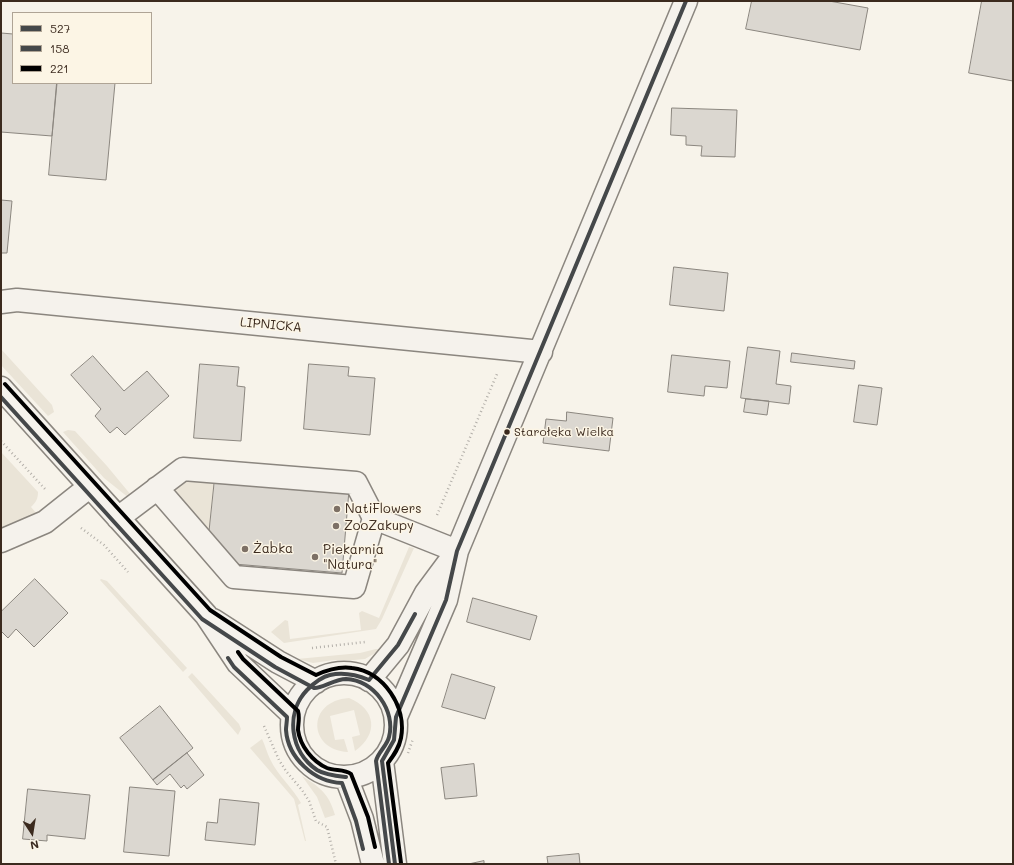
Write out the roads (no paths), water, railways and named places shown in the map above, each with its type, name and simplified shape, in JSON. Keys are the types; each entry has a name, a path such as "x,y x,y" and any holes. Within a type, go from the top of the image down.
{"street":[{"path":"396,717 446,600 458,551 686,1"},
{"name":"LIPNICKA","path":"1,302 17,300 541,352"},
{"path":"1,388 88,487 206,615 238,663 293,714"},
{"path":"118,518 183,469 356,483 374,518 458,551"},
{"path":"1,541 45,522 88,487"},
{"path":"157,488 234,577 354,587 374,518"},
{"path":"369,680 398,645 426,594 458,551"},
{"path":"206,615 278,662 316,682"},
{"path":"342,674 356,675 369,680 382,690 391,702 396,717 396,733 391,748 382,761 366,773 346,777 331,776 316,769 304,759 296,746 292,731 293,714 301,696 316,682 329,676 342,674"},
{"path":"382,761 395,864"},
{"path":"346,777 362,820 373,864"}],"place":[{"name":"Starołęka Wielka","path":"507,432"},
{"name":"NatiFlowers","path":"337,509"},
{"name":"ZooZakupy","path":"336,526"},
{"name":"Żabka","path":"245,549"},
{"name":"Piekarnia \"Natura\"","path":"315,557"}]}
